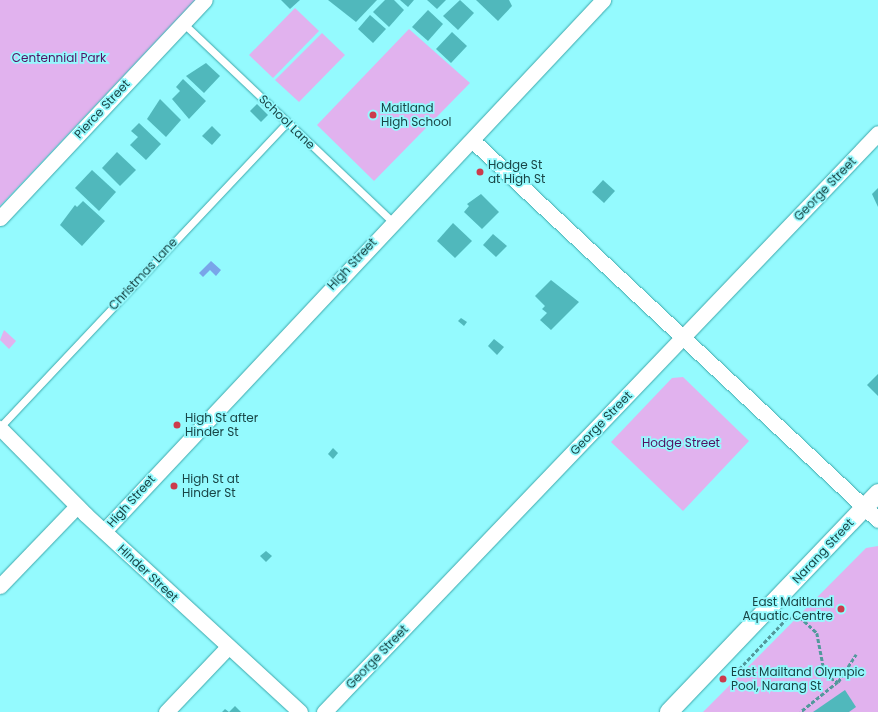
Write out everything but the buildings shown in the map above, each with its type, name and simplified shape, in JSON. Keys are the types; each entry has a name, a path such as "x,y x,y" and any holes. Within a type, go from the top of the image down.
{"street":[{"name":"Pierce Street","path":"0,218 204,0"},
{"name":"High Street","path":"104,531 392,221 472,140 603,0"},
{"name":"George Street","path":"324,712 878,133"},
{"path":"472,140 878,520"},
{"name":"Hinder Street","path":"0,427 77,506 227,648 300,712"},
{"name":"Narang Street","path":"669,712 878,493"},
{"path":"0,586 77,506"},
{"path":"166,712 227,648"}],"lane":[{"name":"School Lane","path":"184,23 392,221"},
{"name":"Christmas Lane","path":"0,427 287,122"}],"path":[{"path":"739,669 787,618 795,615 817,633 826,675 838,682"},
{"path":"801,712 838,682 856,654"}],"green space":[{"name":"Centennial Park","path":"0,0 195,0 0,206"},
{"path":"295,8 319,31 273,78 249,55"},
{"path":"409,29 470,83 374,181 317,125"},
{"path":"322,33 345,55 299,102 275,80"},
{"path":"4,330 16,341 9,349 0,340"},
{"name":"Hodge Street","path":"683,377 749,441 683,511 611,442 672,378"},
{"name":"East Maitland Aquatic Centre","path":"878,546 878,712 703,712 866,548"}],"water":[{"path":"211,261 221,270 216,276 210,270 203,277 199,273"}],"place":[{"name":"Maitland High School","path":"373,115"},
{"name":"Hodge St at High St","path":"480,172"},
{"name":"High St after Hinder St","path":"177,425"},
{"name":"High St at Hinder St","path":"174,486"},
{"name":"East Maitland Aquatic Centre","path":"841,609"},
{"name":"East Mailtand Olympic Pool, Narang St","path":"723,679"}]}
